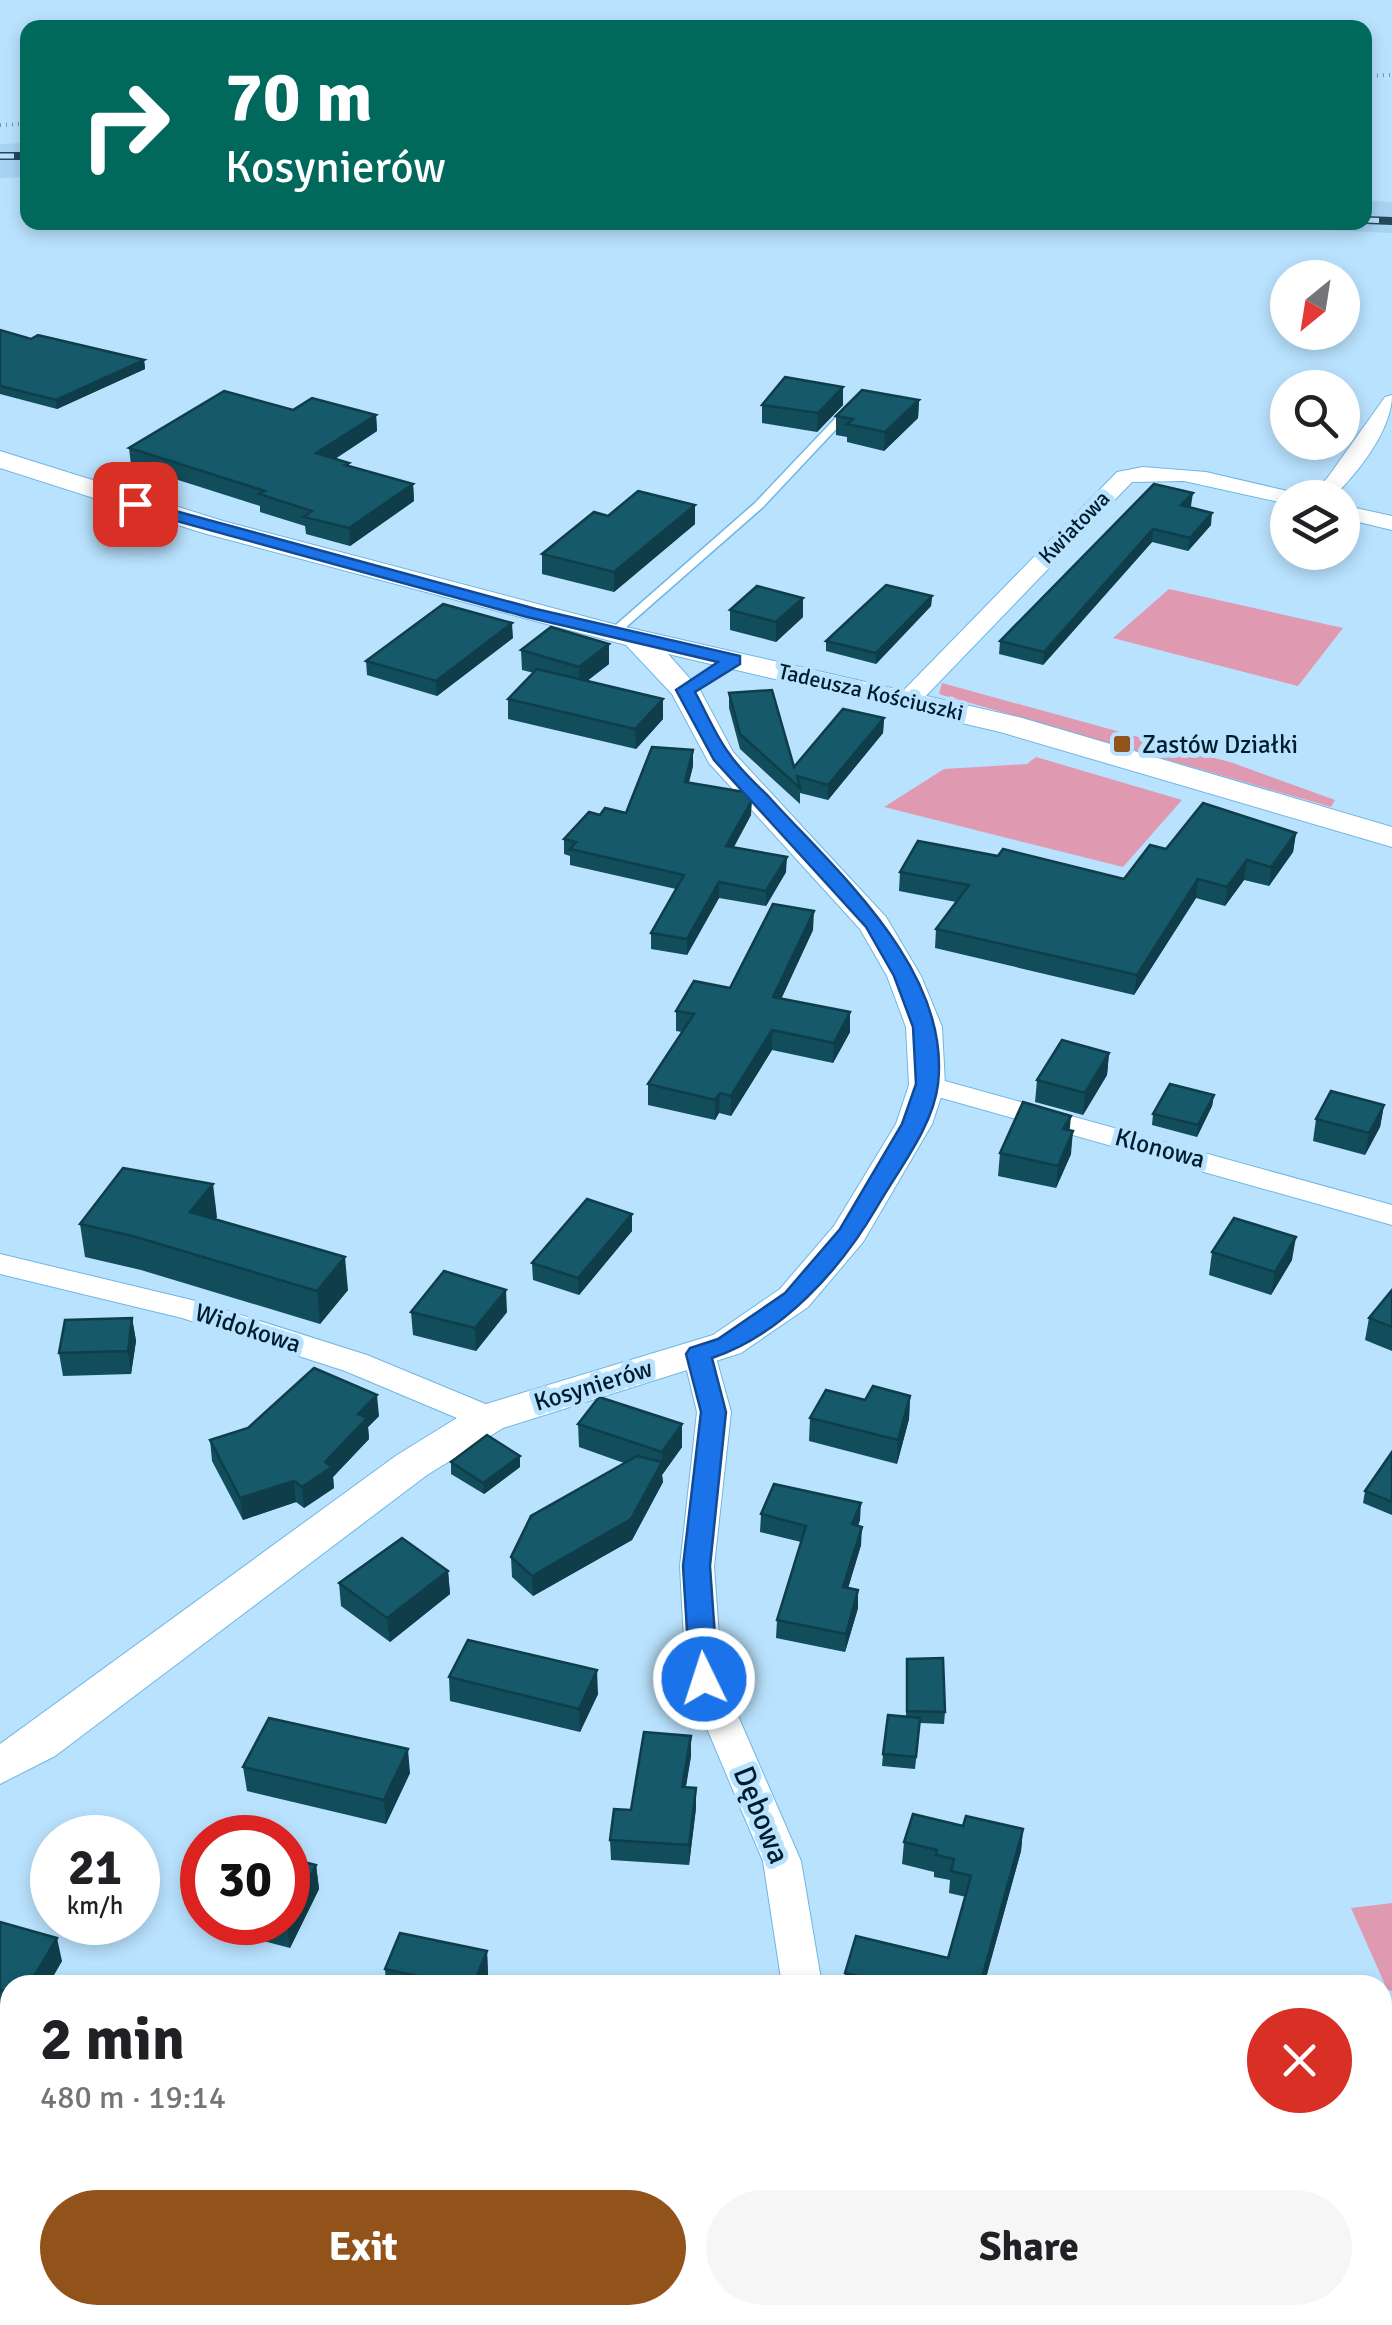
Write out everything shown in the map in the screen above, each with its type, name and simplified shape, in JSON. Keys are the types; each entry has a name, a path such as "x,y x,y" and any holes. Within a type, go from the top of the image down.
{"street":[{"path":"1337,480 1392,401"},
{"name":"Tadeusza Kościuszki","path":"0,460 213,527 625,636 910,699 1110,753 1392,837"},
{"name":"Kwiatowa","path":"910,699 1125,476 1168,473 1270,494"},
{"path":"1360,515 1392,523"},
{"name":"Kosynierów","path":"0,1766 39,1743 412,1465 488,1418 727,1344 794,1298 850,1234 914,1124 927,1084 924,1027 904,976 874,924 720,756 685,690 625,636"},
{"path":"685,690 734,660"},
{"name":"Klonowa","path":"927,1084 1392,1215"},
{"name":"Widokowa","path":"0,1264 189,1309 356,1363 488,1418"},
{"name":"Dębowa","path":"698,1354 714,1412 696,1566 704,1679 782,1860 800,1975"}],"lane":[{"path":"625,636 759,505 863,395"}],"shaded area":[{"path":"20,143 20,177 0,178 0,144"},
{"path":"1372,201 1392,202 1392,233 1322,230 1372,230"},
{"path":"1169,589 1343,628 1298,686 1113,638"},
{"path":"942,683 1233,763 1335,800 1331,807 939,694"},
{"path":"1036,757 1182,800 1123,867 884,807 944,769 1027,764"},
{"path":"1392,1903 1392,1975 1381,1975 1351,1908"}],"building":[{"path":"0,330 144,360 56,400 0,386"},
{"path":"785,377 843,387 818,413 762,405"},
{"path":"862,390 919,400 885,432 847,424 853,419 836,416"},
{"path":"224,391 293,410 312,398 376,415 316,453 413,484 349,528 304,517 312,511 259,494 265,491 129,448"},
{"path":"1154,484 1193,493 1181,505 1212,513 1190,538 1153,529 1044,652 1000,641"},
{"path":"638,491 695,505 614,572 542,554 594,512 608,516"},
{"path":"886,585 932,596 876,653 826,641"},
{"path":"757,586 803,598 776,622 730,610"},
{"path":"443,604 512,623 436,681 366,661"},
{"path":"551,627 609,644 579,667 521,650"},
{"path":"537,669 663,699 635,729 508,699"},
{"path":"772,690 794,767 843,709 884,718 828,785 797,776 800,788 740,734 729,693"},
{"path":"652,747 693,750 685,782 744,792 752,800 726,846 787,857 766,891 719,882 687,939 651,933 684,875 570,849 576,842 564,839 589,812 600,815 605,808 626,813"},
{"path":"1203,803 1296,833 1271,867 1247,860 1227,887 1198,879 1137,975 936,929 969,885 900,872 918,841 998,856 1003,849 1124,879 1150,845 1166,849"},
{"path":"773,904 814,911 773,997 850,1012 834,1043 772,1030 731,1096 720,1093 715,1100 648,1084 694,1014 676,1011 694,981 730,988"},
{"path":"1062,1040 1109,1053 1085,1093 1037,1080"},
{"path":"1170,1084 1214,1095 1198,1125 1153,1114"},
{"path":"1331,1091 1384,1105 1369,1133 1316,1119"},
{"path":"1023,1102 1071,1116 1063,1129 1073,1131 1058,1166 1000,1153"},
{"path":"123,1168 213,1184 190,1212 345,1257 317,1291 80,1224"},
{"path":"587,1199 632,1214 578,1278 532,1263"},
{"path":"1234,1218 1296,1237 1275,1272 1212,1252"},
{"path":"444,1271 506,1290 475,1328 411,1312"},
{"path":"1392,1290 1392,1327 1369,1318"},
{"path":"132,1318 128,1351 59,1353 65,1320"},
{"path":"314,1368 377,1395 358,1414 367,1418 325,1462 332,1467 302,1487 294,1481 240,1498 210,1440 248,1428"},
{"path":"873,1386 910,1396 898,1440 810,1418 826,1390 865,1400"},
{"path":"599,1397 682,1424 662,1452 578,1424"},
{"path":"487,1435 520,1456 483,1483 451,1462"},
{"path":"1392,1452 1392,1502 1365,1491"},
{"path":"637,1456 662,1462 631,1519 532,1576 511,1557 531,1516"},
{"path":"774,1484 861,1503 852,1524 862,1527 843,1587 858,1590 846,1634 777,1620 806,1526 761,1514"},
{"path":"402,1538 448,1571 387,1618 339,1583"},
{"path":"468,1640 597,1670 579,1709 449,1677"},
{"path":"943,1658 945,1712 907,1711 907,1659"},
{"path":"888,1715 920,1718 916,1757 883,1754"},
{"path":"269,1718 408,1749 384,1800 243,1767"},
{"path":"644,1732 691,1736 682,1787 696,1788 689,1845 610,1840 614,1809 631,1810"},
{"path":"913,1814 963,1826 966,1816 1023,1829 983,1975 845,1973 856,1936 948,1958 971,1876 951,1871 954,1859 936,1855 937,1850 904,1842"},
{"path":"0,1922 30,1930 30,1945 53,1945 35,1975 0,1975"},
{"path":"400,1933 487,1951 477,1975 412,1975 385,1969"}],"railway":[{"path":"0,156 20,156"},
{"path":"1372,220 1392,221"}],"place":[{"name":"Zastów Działki","path":"1122,744"}],"route":[{"path":"135,504 533,613 734,660 685,690 720,756 874,924 904,976 924,1027 927,1084 914,1124 850,1234 794,1298 727,1344 698,1354 714,1412 696,1566 704,1679"}]}
